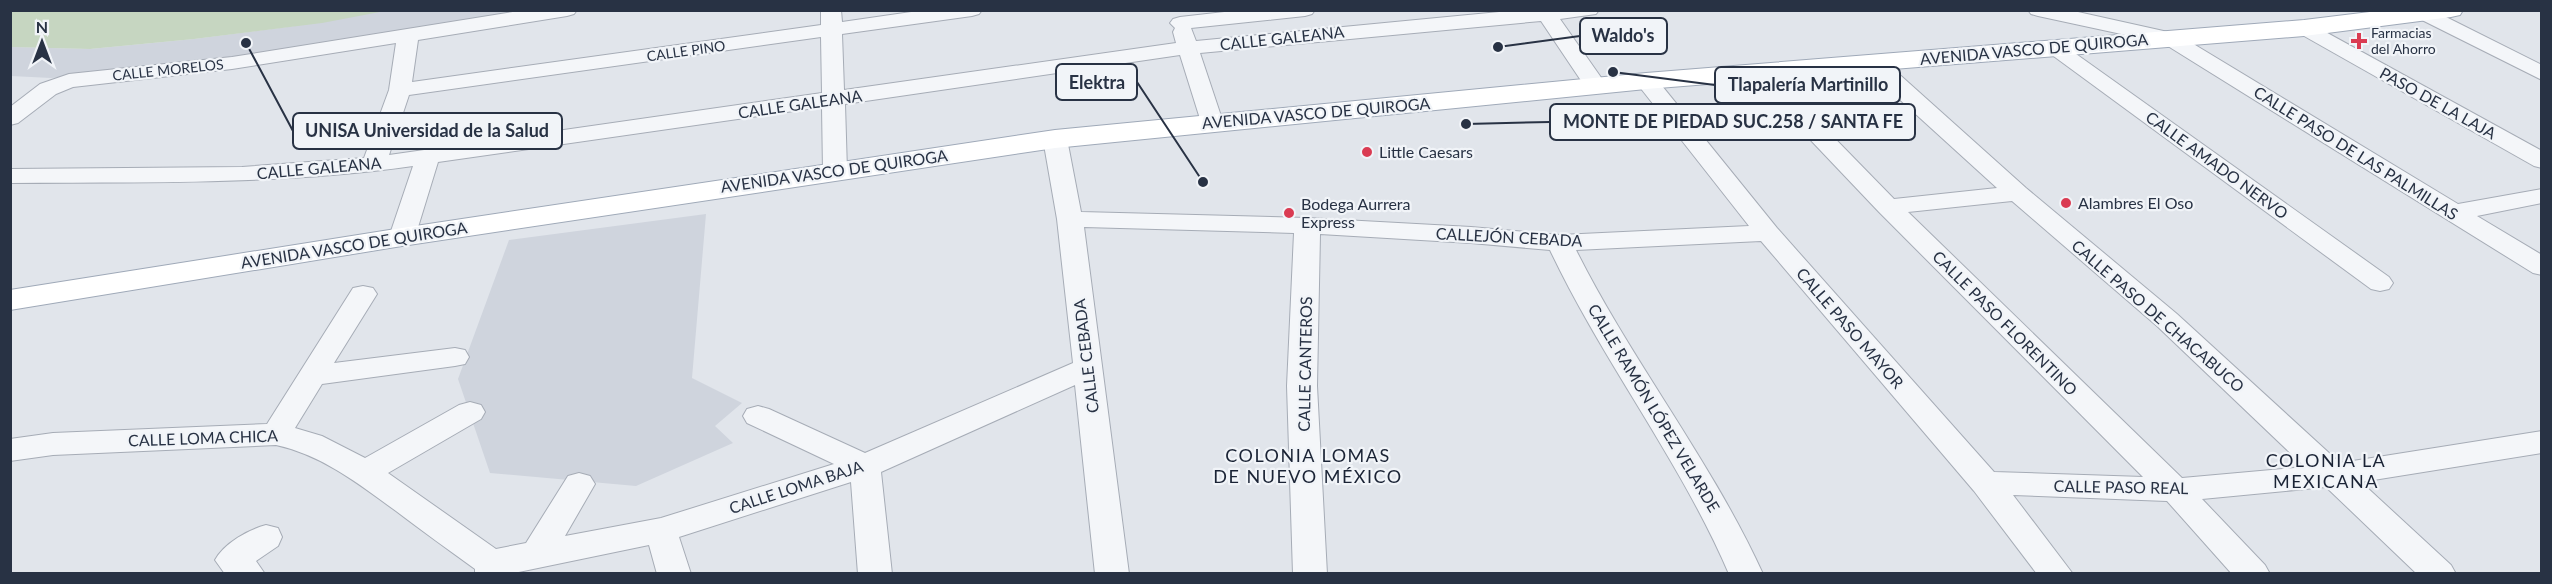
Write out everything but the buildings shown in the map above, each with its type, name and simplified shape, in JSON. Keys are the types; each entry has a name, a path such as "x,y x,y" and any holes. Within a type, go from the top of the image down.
{"main road":[{"name":"AVENIDA VASCO DE QUIROGA","path":"10,300 402,237 1055,139 1646,81 2304,28 2439,13"}],"street":[{"name":"CALLE MORELOS","path":"10,118 48,89 69,81 232,63 567,10"},
{"name":"CALLE PINO","path":"400,90 831,21 972,10"},
{"path":"1212,122 1178,16 1305,10"},
{"name":"CALLE GALEANA","path":"13,179 242,174 374,164 1188,48 1545,12 1589,10"},
{"name":"CALLE PASO DE LAS PALMILLAS","path":"2038,10 2170,38 2541,267"},
{"path":"1545,12 1596,86"},
{"path":"2439,13 2541,74"},
{"path":"831,21 835,171"},
{"name":"PASO DE LA LAJA","path":"2304,28 2541,161"},
{"path":"374,164 400,90 408,35"},
{"name":"CALLE AMADO NERVO","path":"2055,48 2380,283"},
{"name":"CALLE PASO DE CHACABUCO","path":"1874,63 2017,193 2167,320 2439,573"},
{"name":"CALLE PASO FLORENTINO","path":"1757,72 1888,207 2175,490 2253,573"},
{"name":"CALLE PASO MAYOR","path":"1646,81 1768,233 1985,483 2056,573"},
{"name":"CALLE CEBADA","path":"1055,139 1070,219 1112,573"},
{"path":"402,237 428,157"},
{"path":"1888,207 2017,193"},
{"path":"2452,213 2541,196"},
{"name":"CALLEJÓN CEBADA","path":"1070,219 1307,226 1472,235 1560,243 1768,233"},
{"name":"CALLE CANTEROS","path":"1307,226 1302,386 1310,573"},
{"name":"CALLE RAMÓN LÓPEZ VELARDE","path":"1560,243 1603,326 1687,460 1732,538 1746,573"},
{"path":"276,434 363,294"},
{"path":"312,376 455,357"},
{"name":"CALLE LOMA BAJA","path":"492,568 537,555 661,530 865,466 1088,368"},
{"path":"365,472 470,412"},
{"path":"758,416 865,466 875,573"},
{"name":"CALLE LOMA CHICA","path":"10,450 53,444 276,434 297,437 330,450 365,472 492,568"},
{"name":"CALLE PASO REAL","path":"1985,483 2175,490 2335,476 2541,442"},
{"path":"537,555 579,484"},
{"path":"661,530 674,573"},
{"path":"248,573 232,560 266,537"}],"shaded area":[{"path":"306,11 548,11 202,65 51,78 11,76 11,47 90,49 194,39 295,26"},
{"path":"706,214 692,378 742,403 715,426 733,443 636,486 490,473 458,379 509,240"}],"green space":[{"path":"11,10 385,11 322,23 90,49 11,47"}],"place":[{"name":"Farmacias del Ahorro","path":"2359,41"},
{"name":"UNISA Universidad de la Salud","path":"246,43"},
{"name":"Waldo's","path":"1498,47"},
{"name":"Tlapalería Martinillo","path":"1613,72"},
{"name":"MONTE DE PIEDAD SUC.258 / SANTA FE","path":"1466,124"},
{"name":"Little Caesars","path":"1367,152"},
{"name":"Elektra","path":"1203,182"},
{"name":"Alambres El Oso","path":"2066,203"},
{"name":"Bodega Aurrera Express","path":"1289,213"}],"district":[{"name":"COLONIA LOMAS DE NUEVO MÉXICO","path":"1308,466"},
{"name":"COLONIA LA MEXICANA","path":"2326,471"}]}
